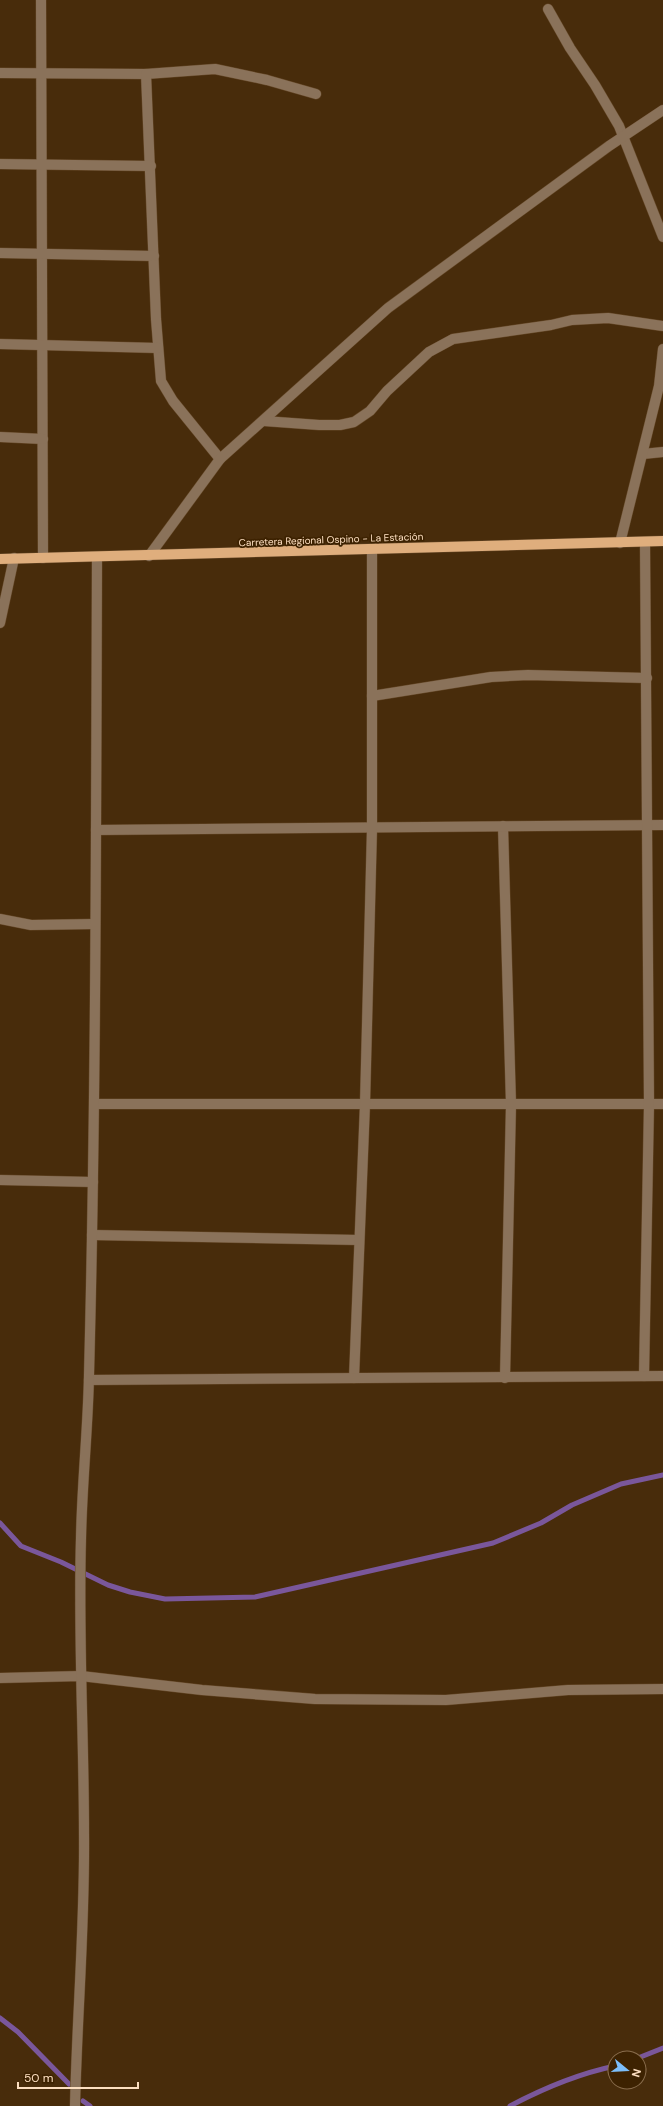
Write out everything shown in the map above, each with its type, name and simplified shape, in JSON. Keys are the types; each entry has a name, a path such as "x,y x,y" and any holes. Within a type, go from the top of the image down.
{"main road":[{"name":"Carretera Regional Ospino - La Estación","path":"0,558 149,556 663,541"}],"street":[{"path":"41,0 43,558"},
{"path":"548,9 570,48 595,85 623,136 663,237"},
{"path":"0,73 42,72 146,74 203,69 232,71 316,94"},
{"path":"146,74 159,369 165,389 220,459"},
{"path":"149,556 220,459 388,308 623,136 663,110"},
{"path":"0,164 150,166"},
{"path":"0,253 154,256"},
{"path":"264,421 319,425 340,425 354,422 370,411 386,391 429,352 453,339 572,320 608,318 663,326"},
{"path":"0,344 158,348"},
{"path":"620,543 659,386 663,349"},
{"path":"0,437 43,439"},
{"path":"643,454 663,452"},
{"path":"644,1376 649,1104 645,542"},
{"path":"354,1378 365,1104 372,828 372,549"},
{"path":"75,2106 83,1918 84,1833 80,1539 89,1380 95,1104 96,557"},
{"path":"0,623 14,558"},
{"path":"372,696 499,677 528,675 647,678"},
{"path":"96,830 663,825"},
{"path":"503,826 511,1104 505,1378"},
{"path":"0,919 31,925 95,924"},
{"path":"95,1104 663,1104"},
{"path":"0,1180 93,1182"},
{"path":"92,1235 359,1240"},
{"path":"89,1380 663,1376"},
{"path":"0,1678 81,1676 202,1690 315,1699 446,1700 568,1690 663,1690"}],"waterway":[{"path":"0,1523 21,1546 61,1562 108,1585 130,1592 165,1599 255,1597 493,1543 541,1523 572,1505 621,1484 663,1475"},
{"path":"0,2018 18,2032 69,2084"},
{"path":"647,2054 663,2048"},
{"path":"510,2106 561,2082 607,2068"},
{"path":"83,2101 90,2106"}]}
